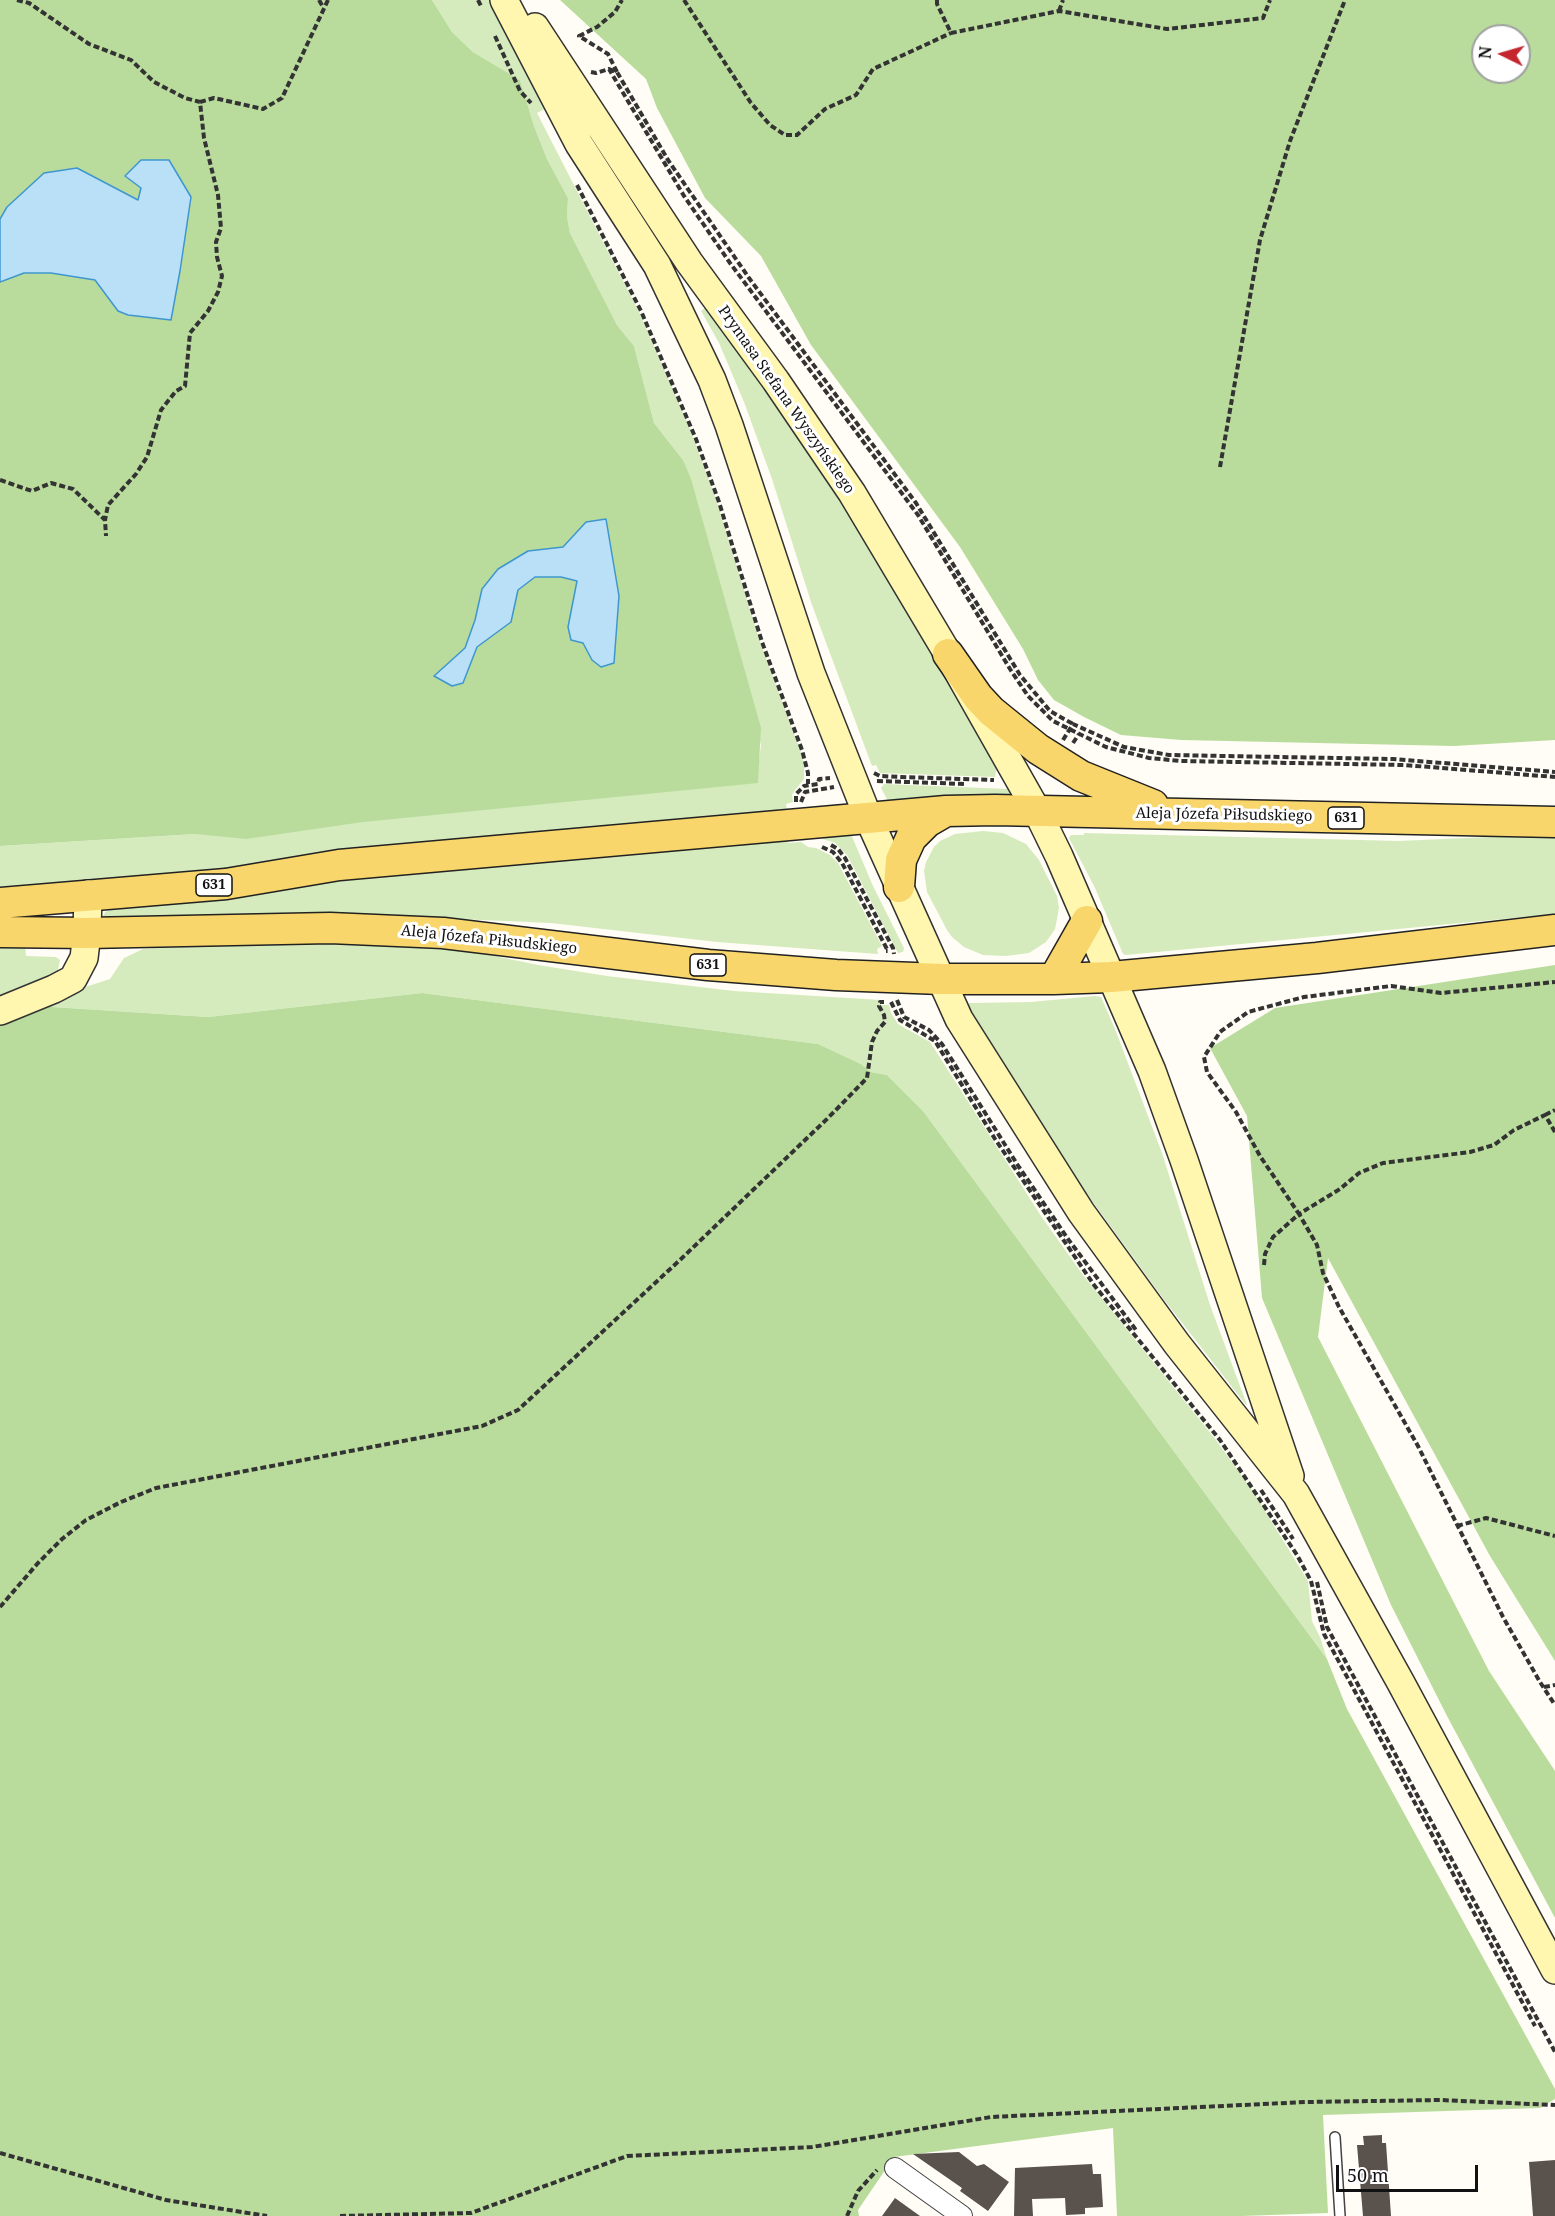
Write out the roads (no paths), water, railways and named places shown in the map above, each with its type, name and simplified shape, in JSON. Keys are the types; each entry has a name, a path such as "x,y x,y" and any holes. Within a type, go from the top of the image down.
{"main road":[{"name":"Prymasa Stefana Wyszyńskiego","path":"517,0 688,262 776,381 881,540 1037,811"},
{"path":"495,9 657,265 691,333 729,425 811,673 868,817 959,1019 1081,1212 1177,1344 1296,1494 1401,1683 1555,1970"},
{"path":"948,654 962,676 991,711 1051,758 1081,776 1117,792 1159,807 1197,814"},
{"path":"899,887 901,860 911,838 927,822 946,811"},
{"name":"631","path":"0,903 226,884 339,865 868,817 946,811 1037,811"},
{"path":"1037,811 1152,1071 1296,1494"},
{"name":"Aleja Józefa Piłsudskiego","path":"1037,811 1555,822"},
{"path":"0,1011 73,979 84,958 87,933 87,894"},
{"path":"1054,979 1087,921"},
{"name":"Aleja Józefa Piłsudskiego","path":"0,932 87,933 330,928 443,933 887,989 940,979"},
{"name":"631","path":"940,979 1111,977 1317,958 1555,930"}],"street":[{"path":"895,2168 963,2216"}],"lane":[{"path":"1335,2138 1340,2216"}],"water":[{"path":"141,160 169,160 191,197 171,320 128,315 118,311 95,280 51,273 24,273 0,282 0,219 7,207 44,173 77,168 138,200 141,188 125,176"},
{"path":"606,519 619,596 614,663 601,667 592,660 583,643 571,640 568,627 577,581 561,577 535,577 518,590 511,622 477,647 463,683 452,686 434,676 465,648 475,620 482,589 498,569 528,551 563,547 586,522"}]}
